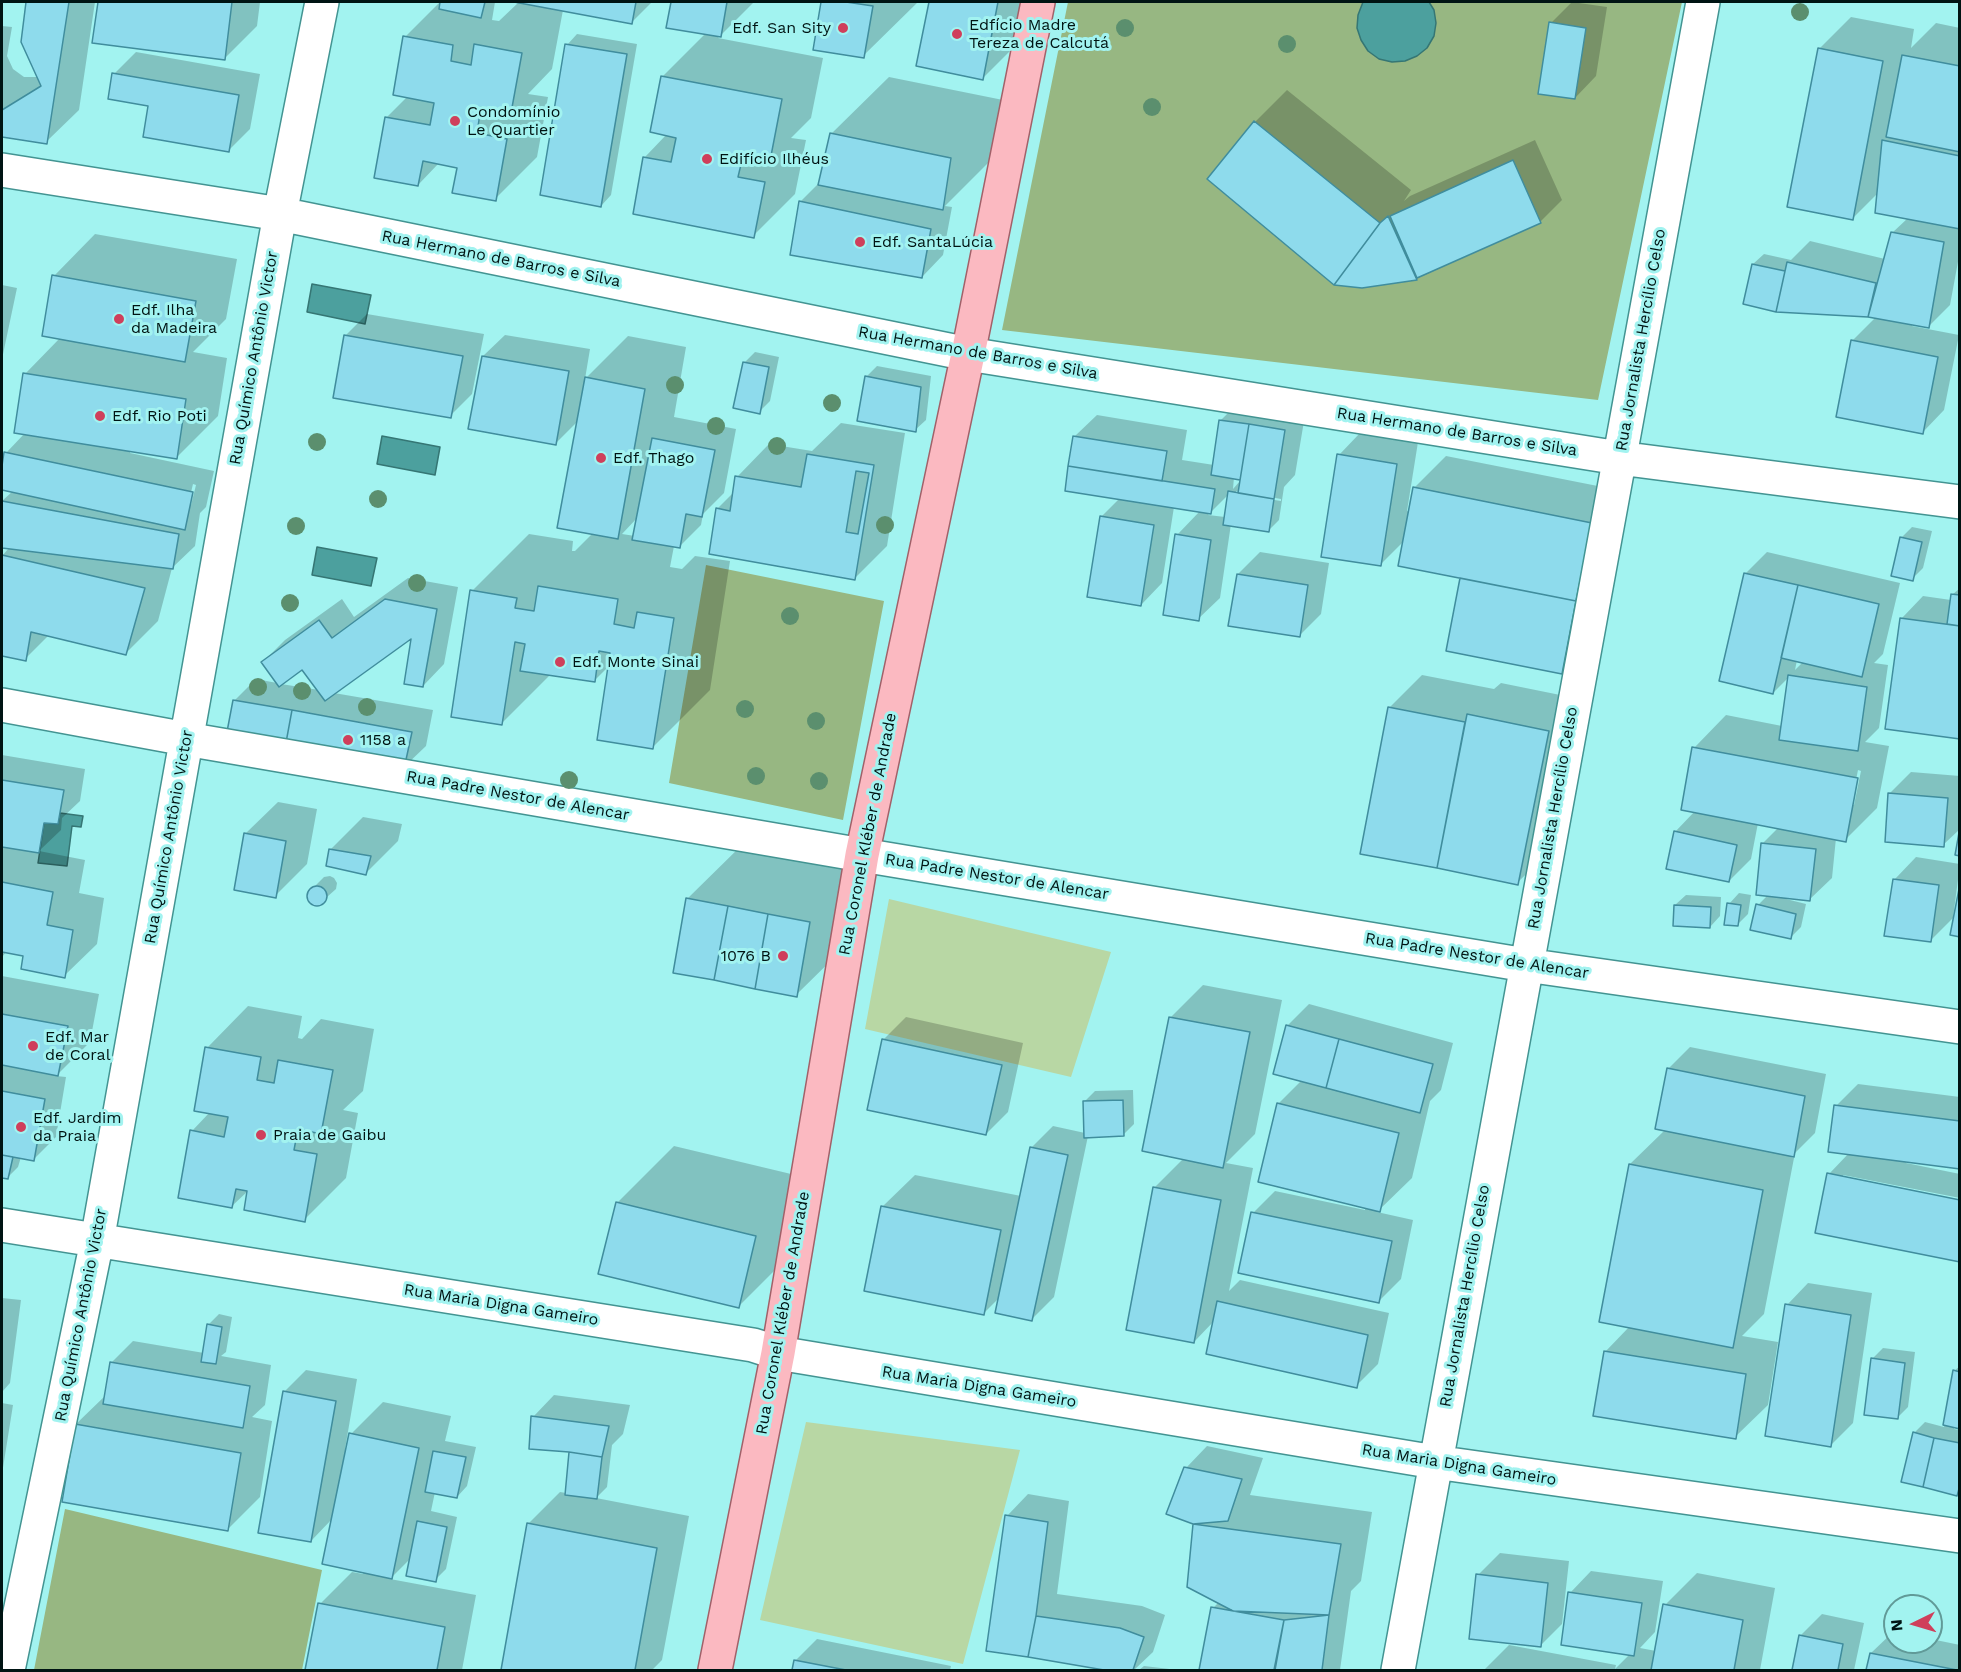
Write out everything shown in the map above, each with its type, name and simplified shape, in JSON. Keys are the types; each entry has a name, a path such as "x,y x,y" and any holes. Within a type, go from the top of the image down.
{"main road":[{"name":"Rua Coronel Kléber de Andrade","path":"715,1671 778,1353 862,855 968,354 1038,2"}],"street":[{"name":"Rua Químico Antônio Victor","path":"9,1671 97,1241 280,214 322,2"},
{"name":"Rua Jornalista Hercílio Celso","path":"1398,1671 1703,2"},
{"name":"Rua Hermano de Barros e Silva","path":"2,170 280,214 968,354 1620,458 1959,502"},
{"name":"Rua Padre Nestor de Alencar","path":"2,705 186,739 862,855 1526,965 1959,1027"},
{"name":"Rua Maria Digna Gameiro","path":"2,1225 753,1345 778,1353 1435,1462 1959,1536"}],"green space":[{"path":"1068,2 1682,2 1598,400 1002,330"},
{"path":"706,565 884,601 843,820 669,783"},
{"path":"889,899 1111,952 1071,1077 865,1029"},
{"path":"806,1422 1020,1450 963,1664 760,1620"},
{"path":"65,1509 322,1570 302,1670 34,1670"}],"water":[{"path":"1363,2 1429,2 1434,10 1436,23 1434,36 1427,48 1417,56 1405,61 1392,62 1379,59 1368,51 1357,28 1358,15"},
{"path":"312,284 371,295 365,324 307,312"},
{"path":"382,436 440,447 435,475 377,464"},
{"path":"317,547 377,558 371,586 312,575"},
{"path":"60,813 83,816 81,827 72,826 67,866 38,863 44,823 58,824"}],"building":[{"path":"26,2 69,2 47,144 2,137 2,110 41,86 21,42"},
{"path":"98,2 232,2 225,60 92,43"},
{"path":"440,2 485,2 481,18 439,9"},
{"path":"514,2 636,2 632,24"},
{"name":"Edf. San Sity","path":"671,2 727,2 721,37 666,28"},
{"name":"Edf. San Sity","path":"821,2 846,2 873,6 864,58 813,50"},
{"name":"Edfício Madre Tereza de Calcutá","path":"929,2 998,2 983,80 916,66"},
{"path":"1549,22 1586,28 1575,99 1538,94"},
{"name":"Condomínio Le Quartier","path":"403,36 453,45 451,61 471,65 474,44 522,53 511,113 481,107 477,133 507,139 496,201 452,193 457,168 423,161 418,186 374,178 385,117 430,125 434,103 393,95"},
{"path":"565,44 627,54 601,207 540,195"},
{"path":"1818,48 1883,61 1853,220 1787,207"},
{"path":"1902,55 1960,66 1960,152 1886,137"},
{"path":"112,73 239,95 229,152 143,137 148,106 108,99"},
{"name":"Edifício Ilhéus","path":"661,76 782,99 770,161 743,156 738,177 765,182 754,238 633,214 643,157 671,162 676,138 650,132"},
{"path":"1254,121 1380,223 1334,285 1207,179"},
{"path":"830,133 951,158 943,210 818,185"},
{"path":"1882,140 1960,156 1960,229 1875,213"},
{"path":"1513,160 1541,223 1417,278 1390,216"},
{"name":"Edf. SantaLúcia","path":"799,201 931,229 922,278 790,255"},
{"path":"1388,216 1417,280 1362,288 1334,285 1380,223"},
{"path":"1891,232 1944,242 1929,328 1868,317"},
{"path":"1787,262 1876,283 1868,317 1776,312"},
{"path":"1752,264 1785,271 1776,312 1743,304"},
{"name":"Edf. Ilha da Madeira","path":"52,275 196,301 185,362 42,336"},
{"path":"344,335 463,356 451,418 333,398"},
{"path":"1851,340 1938,357 1923,434 1836,417"},
{"path":"482,356 569,371 556,445 468,429"},
{"path":"743,362 769,367 760,414 733,408"},
{"name":"Edf. Rio Poti","path":"23,373 186,399 177,459 14,433"},
{"path":"865,376 921,387 916,432 857,421"},
{"name":"Edf. Thago","path":"585,377 645,389 618,539 557,528"},
{"path":"1219,420 1249,424 1240,480 1211,475"},
{"path":"1249,424 1285,430 1274,499 1238,493"},
{"path":"1073,436 1167,451 1162,481 1068,466"},
{"path":"652,438 715,450 702,517 686,514 680,548 632,540"},
{"path":"4,452 193,492 185,530 2,490"},
{"path":"807,454 874,465 855,580 709,554 716,508 730,511 735,476 801,487"},
{"path":"1337,454 1397,464 1381,566 1321,557"},
{"path":"1068,466 1215,489 1211,514 1065,491"},
{"path":"856,471 869,473 858,534 846,532"},
{"path":"1413,487 1592,523 1576,601 1398,566"},
{"path":"1228,491 1274,499 1269,532 1223,525"},
{"path":"2,501 179,534 173,569 2,548"},
{"path":"1100,516 1154,525 1141,606 1087,597"},
{"path":"1175,534 1211,540 1199,621 1163,615"},
{"path":"1900,537 1922,542 1913,581 1891,576"},
{"path":"2,555 145,588 126,655 31,632 26,661 2,656"},
{"path":"1744,573 1798,585 1773,694 1719,681"},
{"path":"1237,574 1308,585 1300,637 1228,626"},
{"path":"1460,578 1576,601 1562,674 1446,651"},
{"path":"1798,585 1879,604 1862,677 1781,658"},
{"name":"Edf. Monte Sinai","path":"538,586 618,599 614,624 634,628 637,612 674,618 653,749 597,740 610,653 599,651 595,682 520,671 525,644 515,642 502,725 451,717 470,590 517,598 515,608 534,611"},
{"path":"1951,594 1960,595 1960,626 1947,624"},
{"path":"385,599 437,609 423,687 404,684 411,639 325,701 302,670 279,687 261,662 319,620 332,638"},
{"path":"1900,618 1960,626 1960,739 1885,729"},
{"path":"1788,675 1867,687 1858,751 1779,740"},
{"path":"233,700 292,710 285,748 226,737"},
{"path":"1388,707 1465,722 1437,868 1360,854"},
{"name":"1158 a","path":"292,710 412,732 404,769 285,748"},
{"path":"1467,714 1549,731 1518,885 1437,868"},
{"path":"1692,747 1858,778 1846,842 1681,810"},
{"path":"2,780 64,790 58,824 44,823 39,853 2,847"},
{"path":"1888,793 1948,798 1944,847 1885,842"},
{"path":"1960,827 1960,856 1955,855"},
{"path":"1674,831 1737,845 1729,882 1666,869"},
{"path":"244,833 286,841 276,898 234,890"},
{"path":"1761,843 1816,849 1810,901 1756,895"},
{"path":"329,849 371,856 366,875 326,866"},
{"path":"1893,879 1939,885 1931,942 1884,936"},
{"path":"2,882 53,892 47,925 73,930 65,978 21,969 23,956 2,952"},
{"path":"317,886 324,889 327,896 324,903 317,906 310,903 307,896 310,889"},
{"path":"1960,889 1960,937 1950,935"},
{"path":"686,898 728,906 714,980 673,973"},
{"path":"1727,903 1741,905 1738,926 1724,925"},
{"path":"1756,904 1796,914 1791,939 1750,930"},
{"path":"1674,905 1711,907 1710,928 1673,926"},
{"path":"728,906 768,914 755,989 714,980"},
{"name":"1076 B","path":"768,914 810,922 797,997 755,989"},
{"name":"Edf. Mar de Coral","path":"2,1014 68,1026 58,1076 2,1065"},
{"path":"1169,1017 1250,1032 1223,1168 1142,1151"},
{"path":"1286,1025 1339,1039 1326,1088 1273,1074"},
{"path":"882,1039 1002,1065 986,1135 867,1110"},
{"path":"1339,1039 1433,1064 1420,1113 1326,1088"},
{"name":"Praia de Gaibu","path":"205,1047 261,1057 257,1080 274,1083 278,1060 333,1070 321,1134 298,1129 294,1150 317,1154 305,1222 244,1210 247,1191 236,1189 232,1208 178,1198 190,1130 224,1137 228,1117 194,1111"},
{"path":"1667,1068 1805,1096 1794,1157 1655,1129"},
{"name":"Edf. Jardim da Praia","path":"2,1091 45,1099 34,1161 2,1155"},
{"path":"1123,1100 1124,1136 1084,1138 1083,1101"},
{"path":"1277,1103 1399,1133 1380,1212 1258,1182"},
{"path":"1834,1105 1960,1121 1960,1169 1828,1152"},
{"path":"1030,1147 1068,1155 1032,1321 995,1313"},
{"path":"2,1155 13,1157 8,1179 2,1178"},
{"path":"1629,1164 1763,1190 1733,1348 1599,1322"},
{"path":"1827,1173 1960,1200 1960,1262 1815,1233"},
{"path":"1153,1187 1221,1200 1194,1343 1126,1330"},
{"path":"616,1202 756,1236 739,1308 598,1274"},
{"path":"881,1206 1001,1230 984,1315 864,1291"},
{"path":"1251,1212 1392,1241 1379,1303 1238,1273"},
{"path":"1217,1301 1368,1335 1357,1388 1206,1354"},
{"path":"1785,1304 1851,1315 1831,1447 1765,1436"},
{"path":"207,1324 222,1327 216,1364 201,1362"},
{"path":"1604,1351 1746,1374 1736,1439 1593,1416"},
{"path":"1871,1358 1905,1363 1898,1419 1864,1415"},
{"path":"110,1362 250,1386 243,1428 103,1404"},
{"path":"1953,1370 1960,1372 1960,1429 1943,1425"},
{"path":"283,1391 336,1401 311,1542 258,1533"},
{"path":"531,1416 609,1426 602,1457 529,1449"},
{"path":"75,1424 241,1453 228,1531 62,1502"},
{"path":"1913,1432 1934,1438 1923,1487 1901,1482"},
{"path":"349,1433 419,1448 392,1579 322,1564"},
{"path":"1934,1438 1960,1443 1960,1485 1957,1496 1923,1487"},
{"path":"433,1451 466,1457 457,1498 425,1492"},
{"path":"569,1452 602,1457 597,1499 565,1495"},
{"path":"1184,1467 1242,1479 1228,1521 1193,1524 1166,1514"},
{"path":"1005,1515 1048,1522 1036,1616 1028,1657 986,1651"},
{"path":"417,1521 447,1527 436,1582 406,1576"},
{"path":"527,1523 657,1548 635,1670 501,1670"},
{"path":"1193,1524 1341,1544 1329,1615 1233,1611 1187,1587"},
{"path":"1476,1574 1548,1583 1541,1647 1469,1639"},
{"path":"1568,1592 1642,1603 1634,1656 1561,1645"},
{"path":"318,1603 445,1627 437,1670 305,1670"},
{"path":"1663,1604 1743,1620 1734,1670 1651,1670"},
{"path":"1211,1607 1284,1620 1274,1670 1199,1670"},
{"path":"1329,1615 1322,1670 1275,1670 1284,1620"},
{"path":"1036,1616 1120,1628 1144,1637 1133,1670 1104,1670 1028,1657"},
{"path":"1799,1635 1843,1644 1838,1670 1792,1670"},
{"path":"1870,1653 1957,1670 1866,1670"},
{"path":"794,1660 846,1670 792,1670"}],"place":[{"name":"Edf. San Sity","path":"843,28"},
{"name":"Edfício Madre Tereza de Calcutá","path":"957,34"},
{"name":"Condomínio Le Quartier","path":"455,121"},
{"name":"Edifício Ilhéus","path":"707,159"},
{"name":"Edf. SantaLúcia","path":"860,242"},
{"name":"Edf. Ilha da Madeira","path":"119,319"},
{"name":"Edf. Rio Poti","path":"100,416"},
{"name":"Edf. Thago","path":"601,458"},
{"name":"Edf. Monte Sinai","path":"560,662"},
{"name":"1158 a","path":"348,740"},
{"name":"1076 B","path":"783,956"},
{"name":"Edf. Mar de Coral","path":"33,1046"},
{"name":"Edf. Jardim da Praia","path":"21,1127"},
{"name":"Praia de Gaibu","path":"261,1135"}]}
